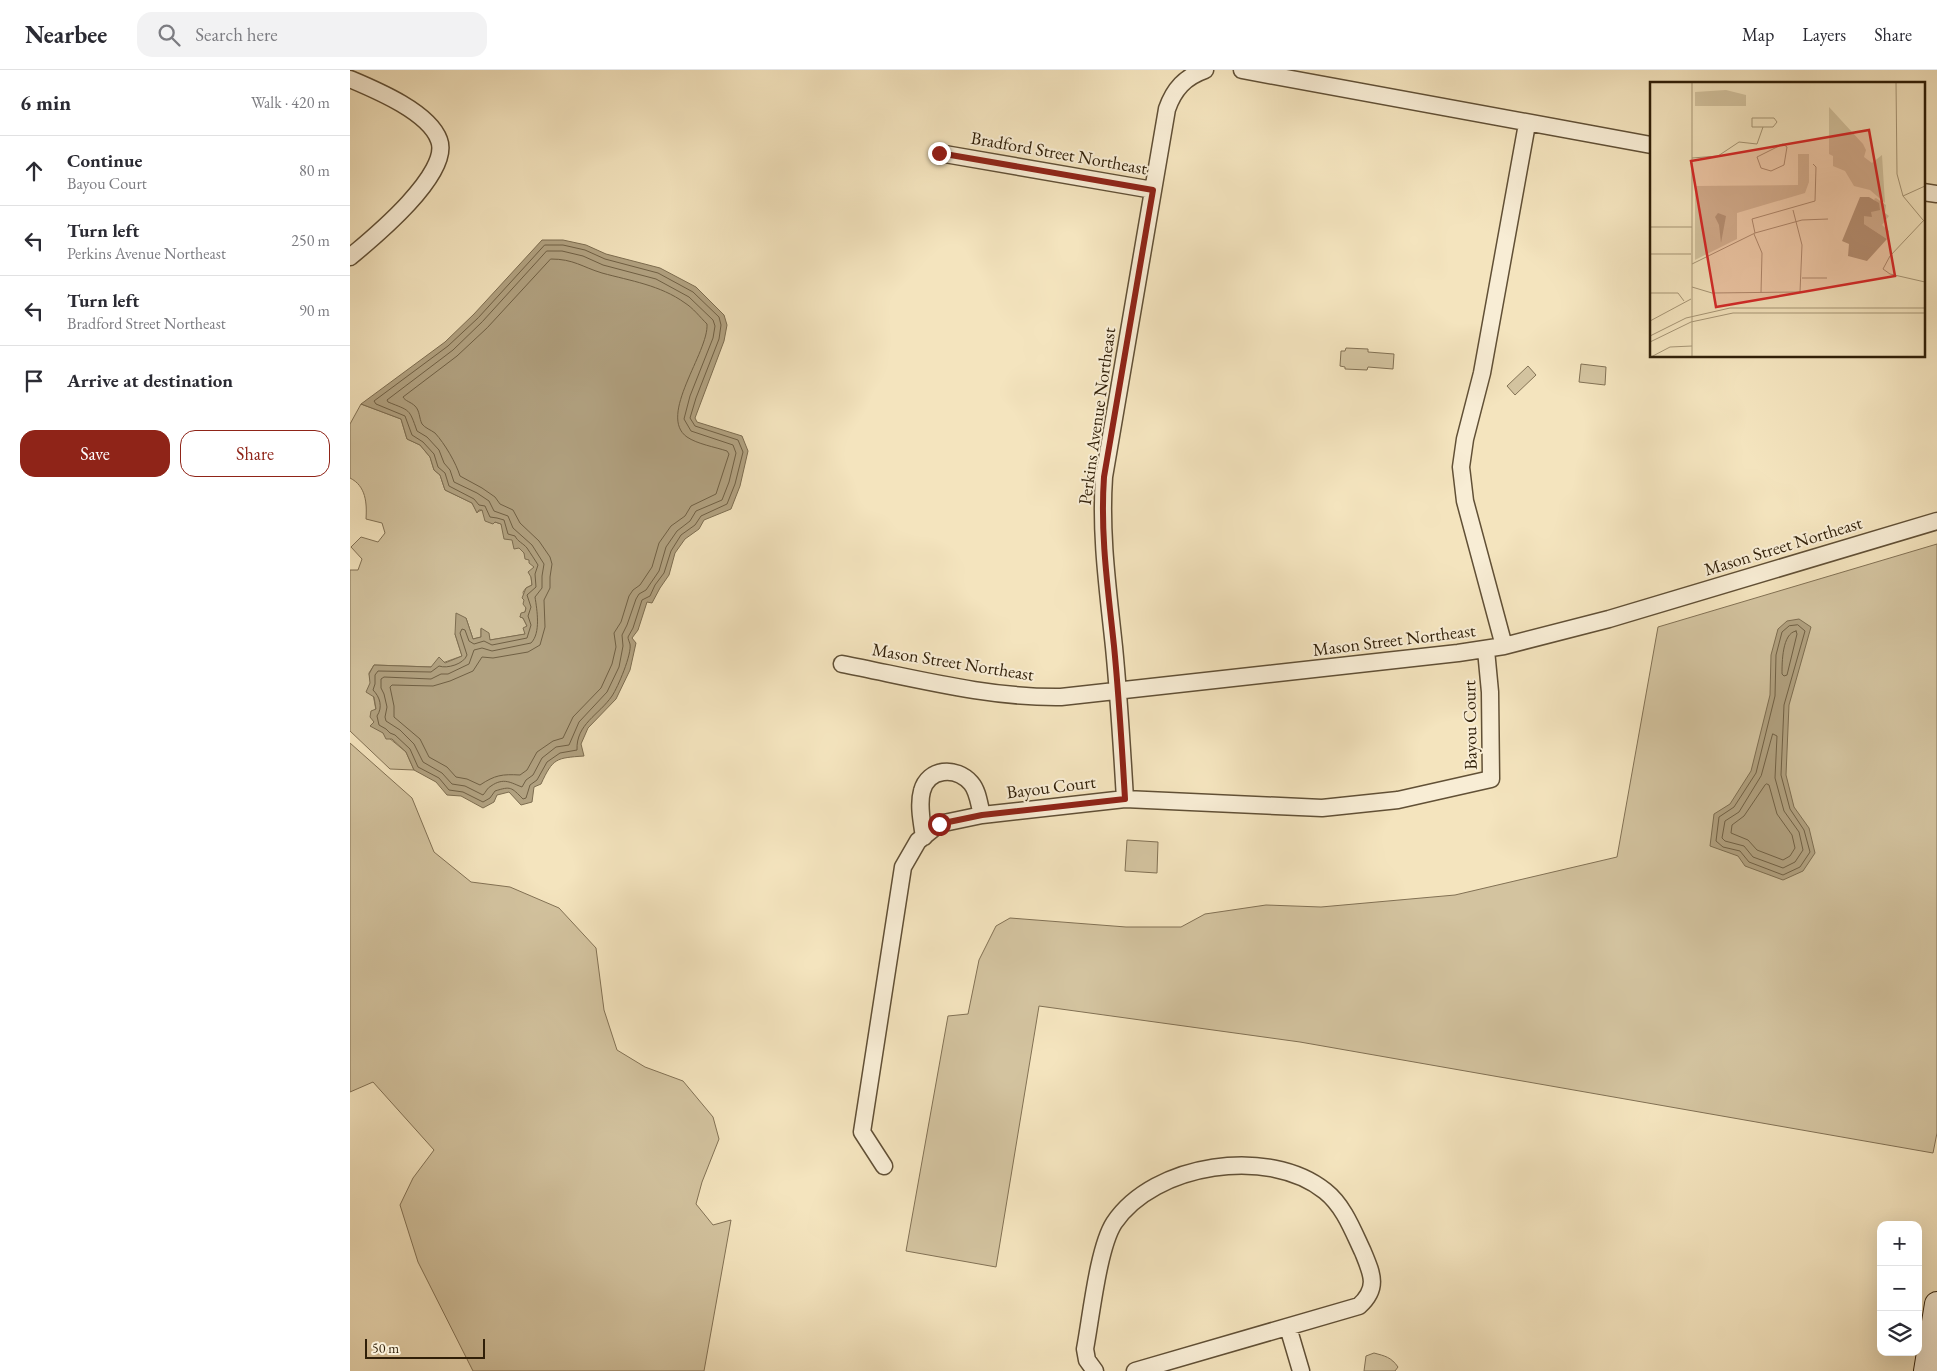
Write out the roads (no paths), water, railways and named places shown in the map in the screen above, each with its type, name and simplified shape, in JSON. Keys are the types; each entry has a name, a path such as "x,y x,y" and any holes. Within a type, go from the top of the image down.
{"main road":[{"path":"1926,1371 1937,1304"}],"street":[{"name":"Bradford Street Northeast","path":"939,153 1153,190 1167,109 1172,95 1192,75 1205,70"},
{"path":"1242,70 1527,124 1650,145"},
{"path":"350,79 382,93 423,117 439,140 440,151 436,165 424,186 394,218 350,257"},
{"path":"1504,646 1465,502 1461,467 1465,438 1482,372 1527,124"},
{"name":"Perkins Avenue Northeast","path":"1125,799 1118,691 1103,538 1102,500 1104,477 1153,190"},
{"path":"1924,192 1937,194"},
{"name":"Mason Street Northeast","path":"842,664 984,691 1034,697 1088,695 1486,650 1609,619 1937,521"},
{"name":"Bayou Court","path":"884,1166 862,1132 903,867 918,841 939,824 982,815 1125,799 1322,808 1398,800 1491,779 1490,692 1486,650"},
{"path":"924,837 921,818 921,792 928,778 940,772 954,772 970,781 976,792 982,815"},
{"path":"1096,1371 1087,1360 1085,1348 1100,1267 1108,1236 1114,1224 1136,1199 1176,1177 1220,1166 1256,1166 1287,1170 1326,1192 1350,1224 1372,1274 1372,1286 1368,1298 1359,1306 1135,1371"},
{"path":"1288,1327 1301,1371"}],"water":[{"path":"542,240 563,240 586,245 606,254 660,268 696,287 724,315 727,325 724,341 695,418 697,422 742,436 748,451 740,486 731,509 704,520 699,529 685,539 675,553 669,575 652,603 647,602 638,630 632,638 636,643 630,670 616,699 588,728 581,744 584,756 561,759 552,764 541,784 534,787 532,802 521,805 509,792 497,795 494,802 483,808 461,796 447,795 436,782 414,770 406,752 392,739 386,739 383,733 370,726 374,722 370,717 371,711 376,709 374,697 366,692 370,683 369,674 374,665 431,667 439,657 445,663 462,656 455,634 456,613 466,618 473,639 481,637 481,628 489,633 490,640 525,634 523,628 527,626 523,618 520,617 526,608 522,598 526,588 532,585 528,572 534,567 529,563 529,560 525,559 524,553 519,548 514,549 512,540 504,539 501,524 485,521 482,510 479,510 477,513 472,503 445,490 440,475 434,470 430,457 420,445 407,439 401,419 361,404 445,342 474,314"},
{"path":"1799,619 1811,627 1789,705 1786,775 1794,807 1809,828 1815,853 1803,871 1783,880 1745,866 1738,856 1710,846 1714,814 1730,804 1751,771 1770,695 1771,655 1778,629 1787,621"}]}
